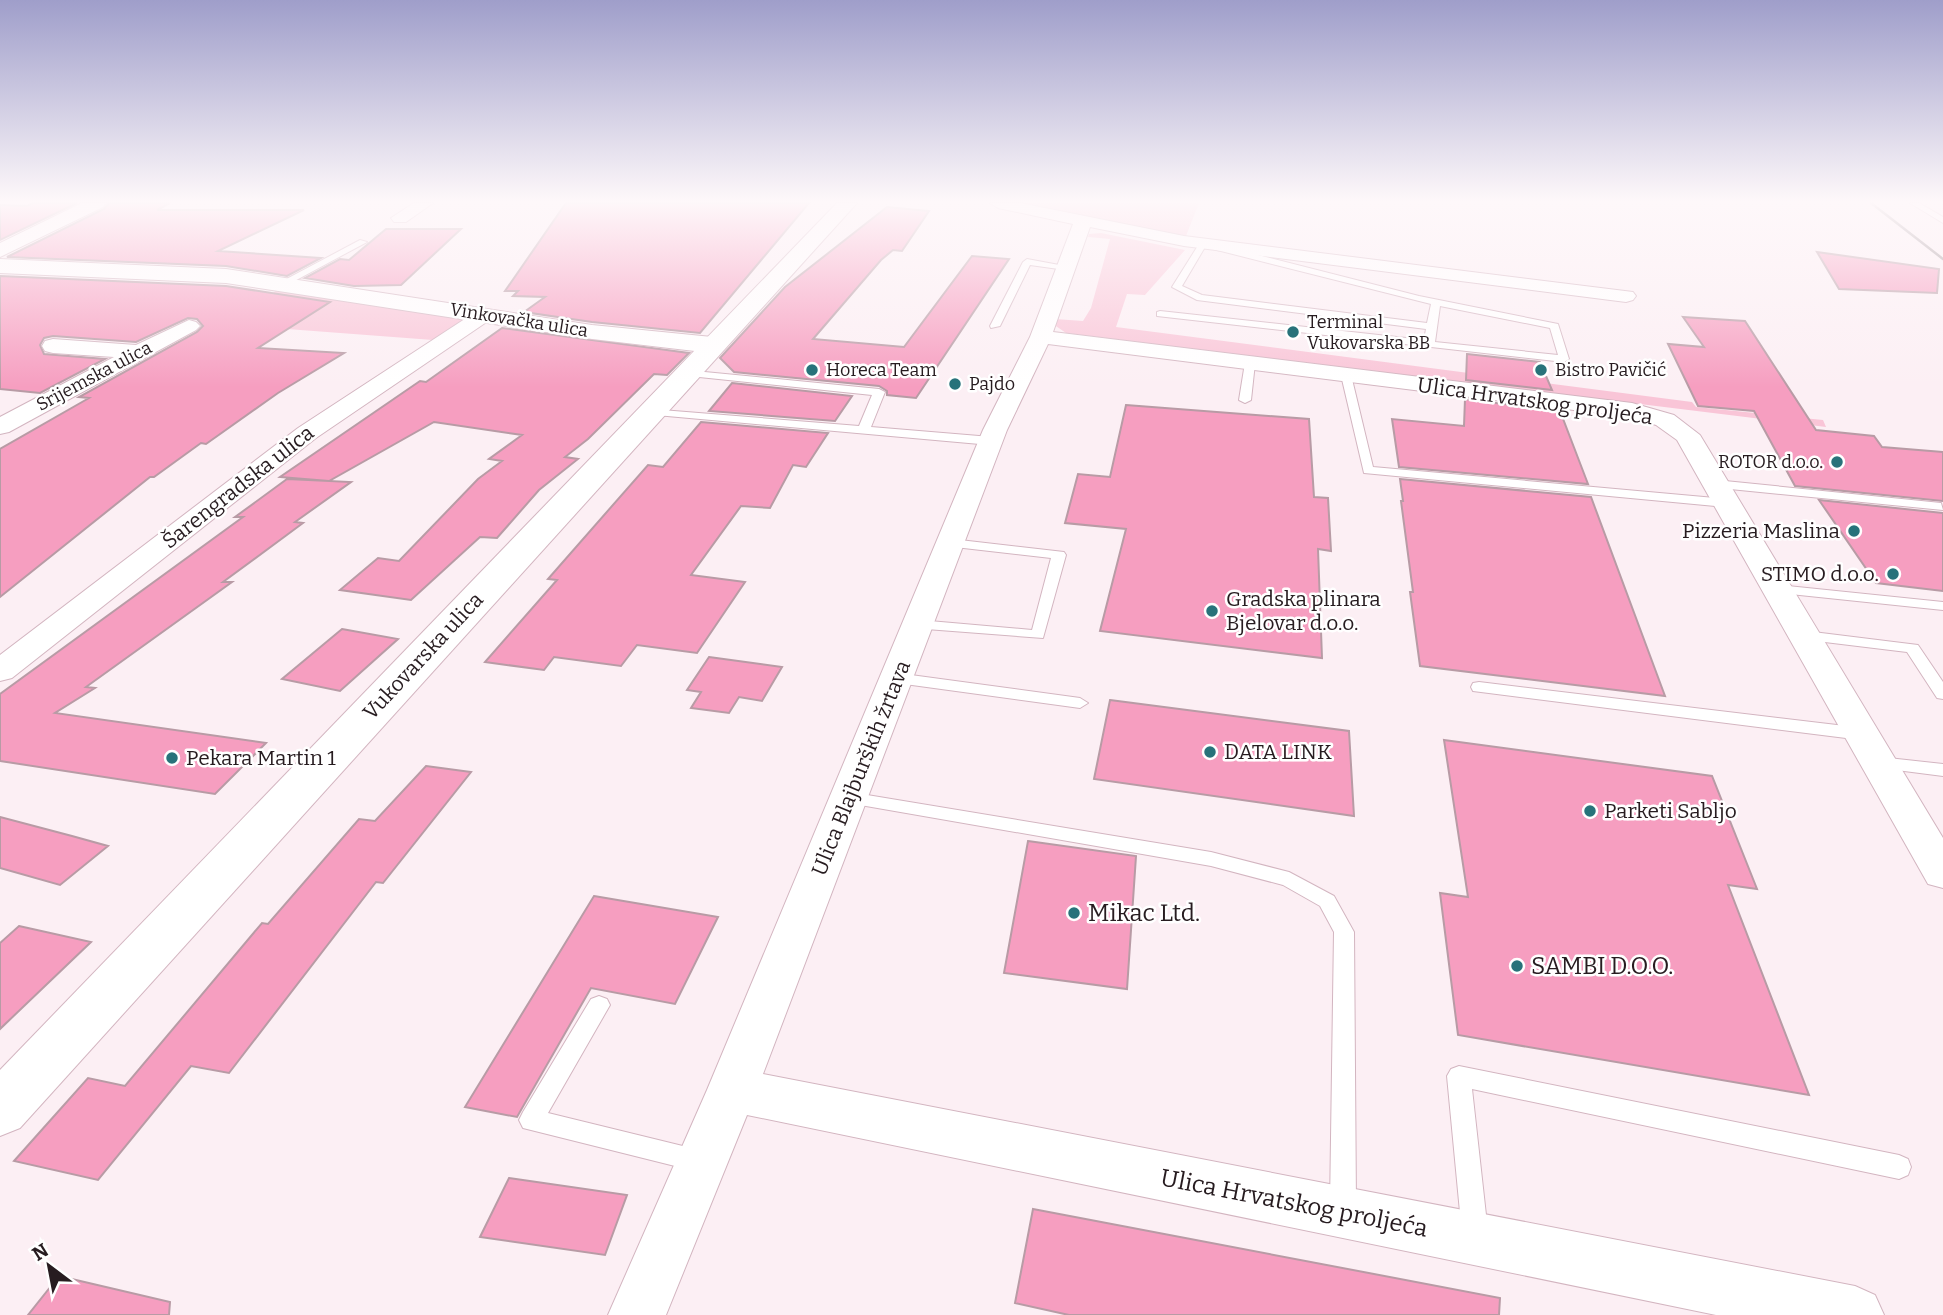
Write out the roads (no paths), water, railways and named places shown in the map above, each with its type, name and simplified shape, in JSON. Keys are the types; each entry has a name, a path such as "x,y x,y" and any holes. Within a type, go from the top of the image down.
{"main road":[{"name":"Vukovarska ulica","path":"0,1110 788,264"},
{"name":"Vinkovačka ulica","path":"0,266 226,276 285,283 592,332 698,359"}],"street":[{"path":"1369,264 1626,296"},
{"name":"Ulica Blajburških žrtava","path":"637,1315 732,1090 991,441 1041,337 1066,267"},
{"name":"Šarengradska ulica","path":"0,671 307,433 484,315"},
{"name":"Srijemska ulica","path":"0,427 189,326"},
{"name":"Ulica Hrvatskog proljeća","path":"1041,337 1632,410 1665,420 1687,435 1879,763 1938,858"},
{"path":"53,346 137,352"},
{"name":"Ulica Hrvatskog proljeća","path":"732,1090 1855,1315"}],"lane":[{"path":"285,283 320,264"},
{"path":"995,326 1026,264"},
{"path":"1045,264 1066,267"},
{"path":"1191,264 1177,287 1200,298 1432,327"},
{"path":"1160,314 1564,359 1554,326 1436,302 1285,264"},
{"path":"1429,344 1436,302"},
{"path":"698,359 879,392 864,429"},
{"path":"1245,400 1250,363"},
{"path":"1346,375 1368,470 1941,507"},
{"path":"649,412 991,441"},
{"path":"918,625 1038,635 1059,555 951,543"},
{"path":"1777,589 1943,606"},
{"path":"1805,636 1912,648 1943,694"},
{"path":"896,678 1080,703"},
{"path":"1479,687 1862,734"},
{"path":"1879,763 1943,770"},
{"path":"849,798 1212,859 1289,879 1327,901 1343,932 1343,1213"},
{"path":"600,1005 531,1120 701,1162"},
{"path":"1476,1239 1459,1076 1899,1167"}],"place":[{"name":"Terminal Vukovarska BB","path":"1293,332"},
{"name":"Horeca Team","path":"812,370"},
{"name":"Bistro Pavičić","path":"1541,370"},
{"name":"Pajdo","path":"955,384"},
{"name":"ROTOR d.o.o.","path":"1837,462"},
{"name":"Pizzeria Maslina","path":"1854,531"},
{"name":"STIMO d.o.o.","path":"1893,574"},
{"name":"Gradska plinara Bjelovar d.o.o.","path":"1212,611"},
{"name":"DATA LINK","path":"1210,752"},
{"name":"Pekara Martin 1","path":"172,758"},
{"name":"Parketi Sabljo","path":"1590,811"},
{"name":"Mikac Ltd.","path":"1074,913"},
{"name":"SAMBI D.O.O.","path":"1517,966"}]}
